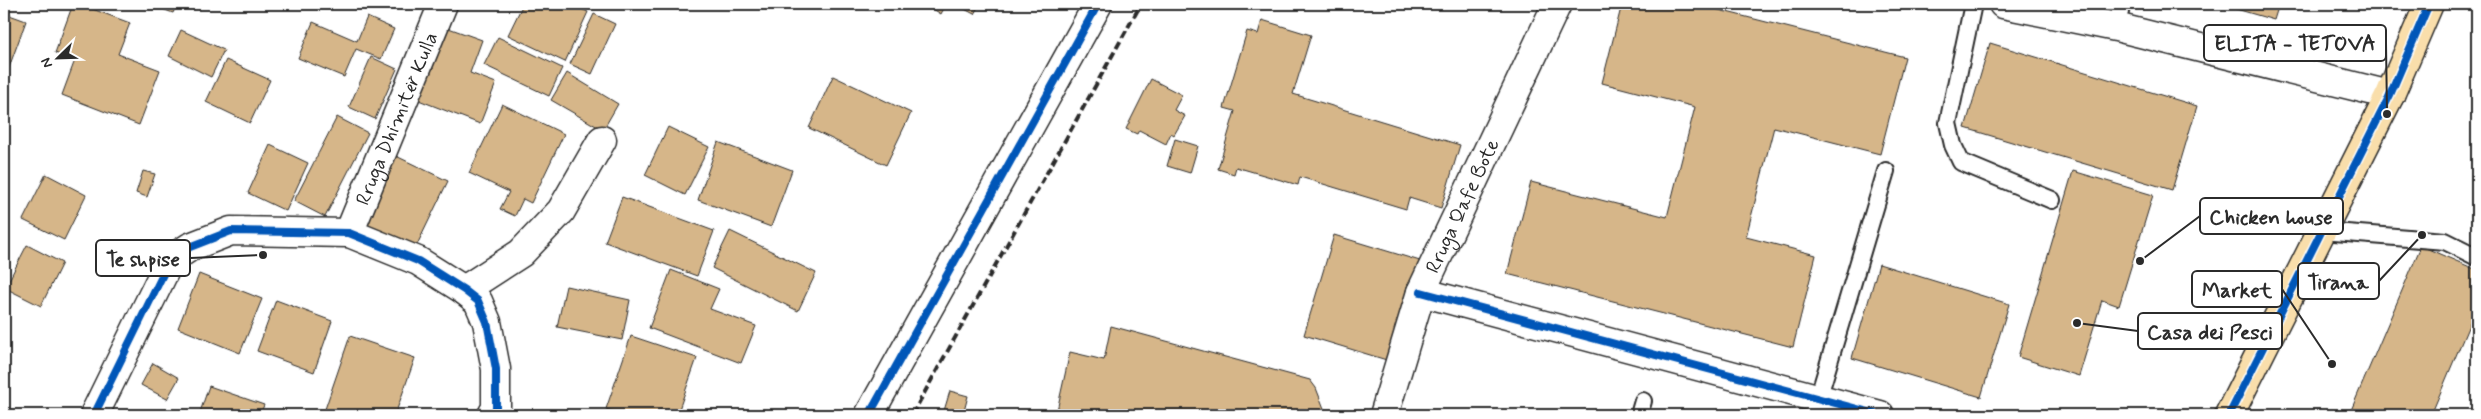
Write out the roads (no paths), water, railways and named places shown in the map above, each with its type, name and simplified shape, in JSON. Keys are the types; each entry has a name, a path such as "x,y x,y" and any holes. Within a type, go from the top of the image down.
{"main road":[{"path":"2229,415 2390,95 2429,4"}],"street":[{"name":"Rruga Dhimitër Kulla","path":"349,233 443,4"},
{"path":"869,415 1098,4"},
{"name":"Rruga Qafe Bote","path":"1384,415 1421,292 1557,4"},
{"path":"2003,4 2119,15 2390,95"},
{"path":"464,290 521,252 561,211 602,140"},
{"path":"94,415 170,260 190,247 231,231 349,233 418,261 464,290 478,301 487,322 496,369 496,408 492,415"},
{"path":"1421,292 1880,415"}],"lane":[{"path":"1973,4 1948,123 1953,146 1961,162 2052,200"},
{"path":"1818,398 1886,171"},
{"path":"2322,231 2445,241 2477,257"}],"railway":[{"path":"912,415 1141,4"}],"place":[{"name":"ELITA - TETOVA","path":"2387,114"},
{"name":"Tirana","path":"2422,235"},
{"name":"Te shpise","path":"263,255"},
{"name":"Chicken house","path":"2140,261"},
{"name":"Casa dei Pesci","path":"2077,323"},
{"name":"Market","path":"2332,364"}]}
